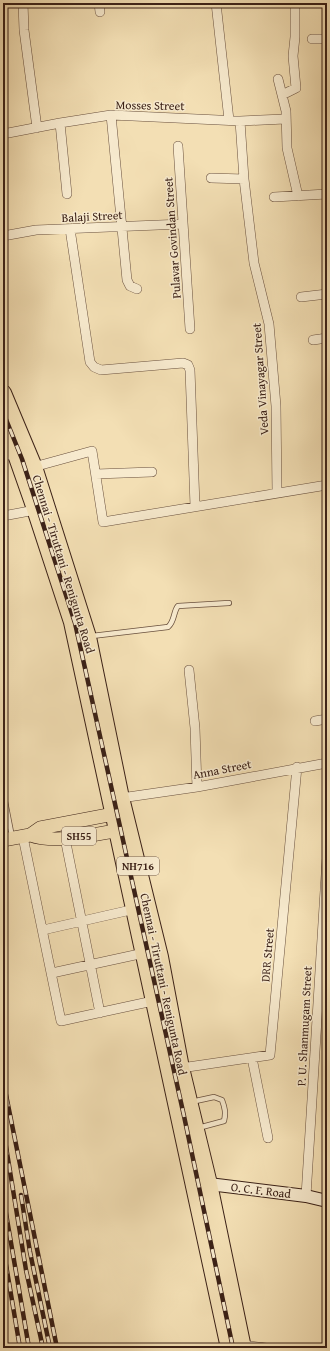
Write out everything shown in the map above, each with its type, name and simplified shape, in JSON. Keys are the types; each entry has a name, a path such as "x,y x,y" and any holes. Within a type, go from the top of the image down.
{"highway":[{"name":"Chennai - Tiruttani - Renigunta Road","path":"3,393 81,637 120,808 135,909 145,924 144,953 153,1001 189,1130 202,1183 223,1287 238,1347"},
{"name":"Chennai - Tiruttani - Renigunta Road","path":"3,420 9,455 28,469 35,510 81,637"},
{"name":"Chennai - Tiruttani - Renigunta Road","path":"123,830 189,1102 189,1130"}],"main road":[{"name":"SH55","path":"17,837 40,828 120,808"},
{"name":"SH55","path":"17,837 41,839 65,838 123,830"}],"street":[{"path":"23,3 24,30 37,128"},
{"path":"99,3 100,12"},
{"path":"216,3 229,120"},
{"path":"282,94 296,88 292,56 295,37 295,3"},
{"path":"312,39 327,39"},
{"path":"278,79 282,94 287,148 298,196"},
{"path":"111,115 127,280 130,286 137,289"},
{"name":"Mosses Street","path":"3,134 111,115 240,121 285,119"},
{"name":"Veda Vinayagar Street","path":"240,121 244,179 254,263 269,324 276,406 277,493"},
{"path":"60,123 66,194"},
{"name":"Pulavar Govindan Street","path":"178,146 190,329"},
{"path":"211,178 244,179"},
{"path":"274,198 327,194"},
{"name":"Balaji Street","path":"3,236 36,230 183,224"},
{"path":"70,229 90,362 94,367 101,370 183,363 188,365 190,370 195,506"},
{"path":"301,297 327,294"},
{"path":"313,340 327,338"},
{"path":"28,469 92,451 103,522 327,485"},
{"path":"96,474 152,472"},
{"path":"3,516 35,510"},
{"path":"189,670 195,728 197,787"},
{"path":"315,721 327,719"},
{"name":"Anna Street","path":"120,808 197,787 297,767 327,763"},
{"name":"DRR Street","path":"181,1068 270,1055 297,767"},
{"path":"17,837 43,930 61,1021 153,1001"},
{"path":"65,838 100,1013"},
{"name":"P. U. Shanmugam Street","path":"306,1196 327,858"},
{"path":"43,930 135,909"},
{"path":"52,973 144,953"},
{"path":"252,1058 268,1138"},
{"name":"O. C. F. Road","path":"202,1183 306,1196 327,1201"},
{"path":"238,1347 266,1348"}],"lane":[{"path":"81,637 168,627 172,624 178,606 229,603"},
{"path":"3,791 17,837"},
{"path":"189,1102 214,1098 222,1100 226,1114 224,1121 189,1130"}],"railway":[{"path":"3,412 22,459 75,623 184,1116 233,1348"},
{"path":"3,1080 57,1348"},
{"path":"3,1128 26,1270 43,1348"},
{"path":"21,1195 30,1252 50,1348"},
{"path":"3,1196 29,1348"},
{"path":"3,1247 20,1348"}]}
